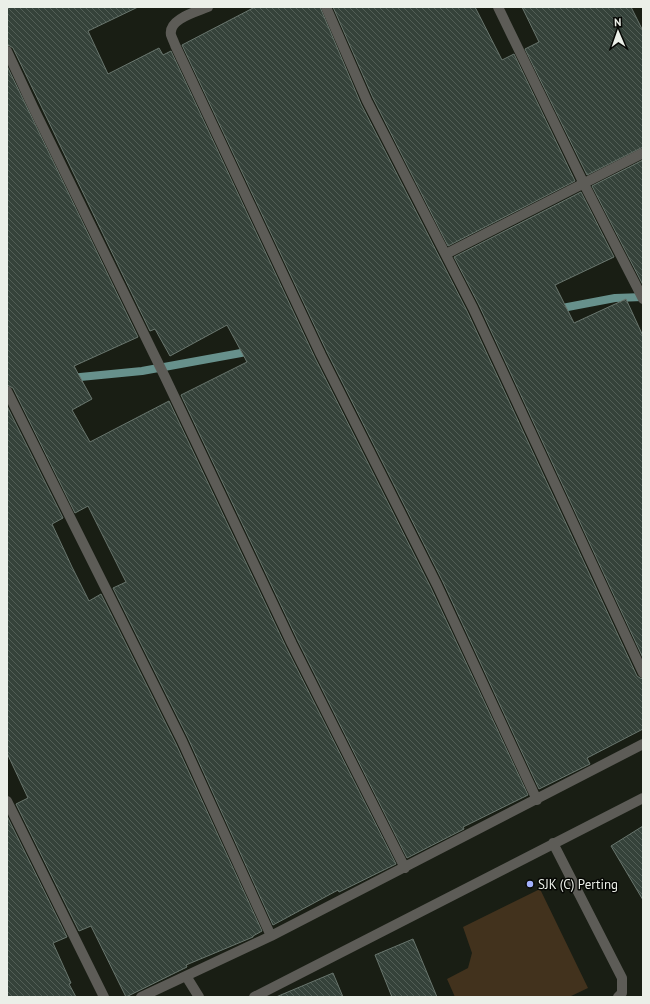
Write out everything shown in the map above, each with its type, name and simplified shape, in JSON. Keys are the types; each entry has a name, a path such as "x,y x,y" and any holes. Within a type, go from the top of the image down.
{"street":[{"path":"208,7 181,18 176,22 171,30 171,35 175,45 309,330 437,585 537,800"},
{"path":"326,7 367,101 484,331 643,674"},
{"path":"498,7 584,184 643,299"},
{"path":"7,50 292,644 405,868"},
{"path":"446,254 643,153"},
{"path":"7,391 182,741 271,936"},
{"path":"141,997 271,936 643,744"},
{"path":"254,997 266,994 643,798"},
{"path":"7,801 104,997"},
{"path":"553,844 622,978 622,992 618,997"},
{"path":"186,976 199,997"}],"shaded area":[{"path":"540,889 588,988 569,997 455,997 447,979 468,968 472,953 463,927"}],"building":[{"path":"7,7 138,7 88,31 108,74 159,48 163,55 171,51 315,358 431,588 528,795 463,827 464,829 407,858 298,641 181,395 247,362 227,325 170,356 155,329 150,331 13,48 7,45"},
{"path":"255,7 320,7 361,104 467,311 637,676 643,679 643,729 587,758 590,764 539,789 443,582 327,352 182,45"},
{"path":"333,7 475,7 502,60 514,54 575,181 448,246 373,98"},
{"path":"522,7 631,7 643,31 643,147 587,175 525,49 539,42"},
{"path":"7,66 138,337 74,366 92,399 72,410 90,442 169,401 286,647 396,864 339,892 338,890 273,925 188,738 113,588 126,582 88,506 75,513 13,388 7,385"},
{"path":"643,160 643,285 592,186"},
{"path":"581,192 614,257 555,285 574,323 626,299 643,336 643,658 479,305 454,257"},
{"path":"7,406 63,518 52,524 72,567 89,601 101,594 176,744 262,931 253,937 186,965 187,967 126,997 91,926 79,931 16,804 28,798 7,753"},
{"path":"7,816 67,937 53,943 71,983 69,984 76,997 7,997"},
{"path":"643,826 643,900 611,846"},
{"path":"413,939 437,997 392,997 375,955"},
{"path":"333,973 343,997 276,997"}],"waterway":[{"path":"557,309 615,298 643,297"},
{"path":"70,378 142,371 252,351"}],"place":[{"name":"SJK (C) Perting","path":"530,884"}]}
